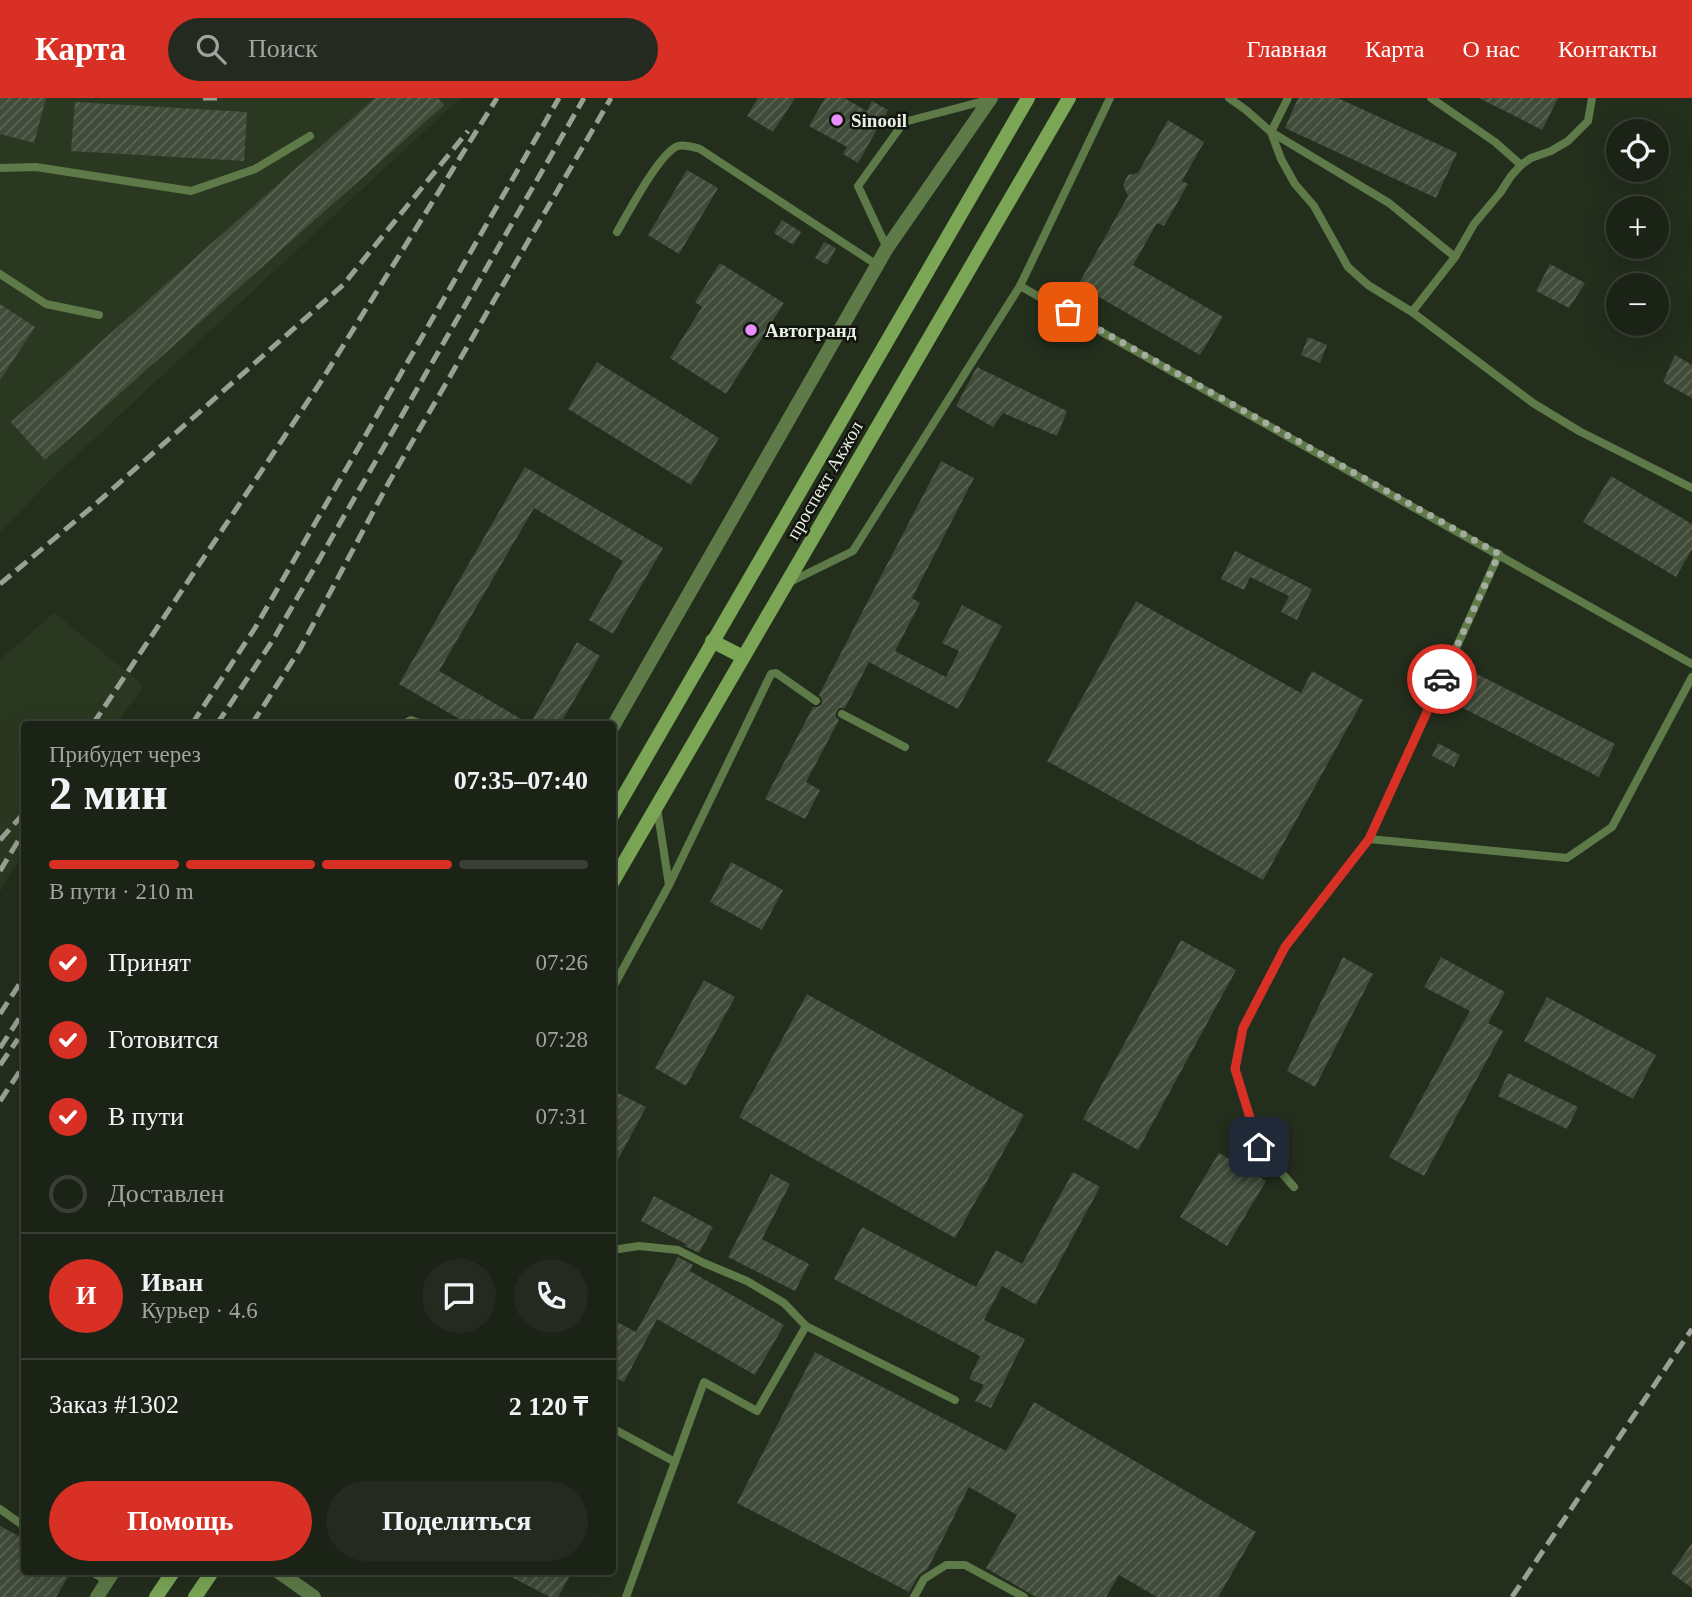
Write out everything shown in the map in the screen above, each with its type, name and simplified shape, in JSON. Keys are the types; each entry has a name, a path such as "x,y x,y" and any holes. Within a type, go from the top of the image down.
{"main road":[{"name":"проспект Акжол","path":"616,809 1028,98"},
{"name":"проспект Акжол","path":"616,876 1069,98"},
{"path":"712,641 743,657"},
{"path":"156,1597 171,1575"},
{"path":"195,1597 210,1575"}],"street":[{"path":"616,721 887,247 991,99"},
{"path":"282,1575 304,1594"},
{"path":"97,1597 110,1576"}],"lane":[{"path":"785,584 853,551 1020,286 1110,98"},
{"path":"1229,98 1271,132 1389,203 1455,257"},
{"path":"1288,98 1271,132 1281,159 1295,184 1314,206 1348,267 1368,285 1412,312 1533,403 1580,431 1692,488"},
{"path":"1431,98 1494,142 1521,165"},
{"path":"1412,312 1455,257 1474,224 1511,176 1531,158 1569,141 1588,121 1592,98"},
{"path":"887,247 858,186 904,122 991,99"},
{"path":"0,168 36,167 191,191 255,169 310,136"},
{"path":"617,232 669,151 679,145 690,146 700,149 877,265"},
{"path":"0,274 46,304 99,315"},
{"path":"1020,286 1692,664"},
{"path":"1294,1187 1259,1147 1235,1069 1243,1028 1285,947 1369,839 1499,554"},
{"path":"616,982 669,885 771,674 776,673 816,701"},
{"path":"1369,839 1567,858 1612,827 1692,677"},
{"path":"842,714 905,747"},
{"path":"657,806 669,885"},
{"path":"616,1250 639,1247 678,1250 747,1281 784,1303 806,1326 955,1401"},
{"path":"626,1597 704,1382 757,1410 806,1326"},
{"path":"616,1430 675,1462"},
{"path":"0,1509 21,1524"},
{"path":"914,1597 924,1579 946,1565 965,1565 1024,1597"}],"shaded area":[{"path":"0,98 460,98 50,480 0,533"},
{"path":"54,613 144,686 118,721 21,721 21,857 0,892 0,660"}],"building":[{"path":"0,98 46,98 34,143 0,134"},
{"path":"375,98 438,98 444,105 45,460 11,422"},
{"path":"758,98 795,98 773,132 747,116"},
{"path":"825,98 844,98 867,111 872,101 888,110 858,163 843,154 847,147 809,126"},
{"path":"1298,98 1338,98 1457,153 1436,198 1285,128"},
{"path":"1479,98 1558,98 1542,130"},
{"path":"75,102 247,112 244,161 71,151"},
{"path":"1168,120 1204,142 1182,181 1188,184 1164,226 1157,223 1133,265 1223,317 1200,355 1078,285 1128,196 1123,185 1128,175 1138,173"},
{"path":"687,170 718,188 679,254 648,235"},
{"path":"782,220 801,232 793,245 774,233"},
{"path":"824,242 836,248 827,265 815,258"},
{"path":"720,263 784,303 726,394 670,358 702,307 695,302"},
{"path":"1550,264 1585,283 1569,308 1536,291"},
{"path":"0,304 35,327 0,380"},
{"path":"1308,337 1327,345 1320,363 1301,355"},
{"path":"1675,355 1692,365 1692,398 1663,382"},
{"path":"597,362 719,438 691,485 568,409"},
{"path":"977,367 1067,411 1057,436 1003,413 993,427 956,406"},
{"path":"941,461 974,478 912,598 920,603 895,651 946,677 959,651 942,643 962,605 1002,626 958,709 869,662 845,708 839,708 836,712 839,720 806,782 820,790 805,819 765,799 813,707 822,704 819,695"},
{"path":"525,467 663,548 613,634 589,620 623,561 534,508 439,671 525,721 463,721 399,684"},
{"path":"1611,476 1692,524 1692,549 1676,577 1583,522"},
{"path":"1235,551 1312,589 1297,620 1281,612 1289,596 1250,577 1244,590 1221,579"},
{"path":"1136,601 1301,693 1312,671 1363,700 1263,880 1047,761"},
{"path":"577,642 600,656 562,721 532,721"},
{"path":"1473,672 1615,744 1599,777 1457,705"},
{"path":"1438,743 1460,755 1454,767 1432,756"},
{"path":"731,862 783,890 762,930 710,902"},
{"path":"1181,940 1236,970 1138,1150 1083,1119"},
{"path":"1343,957 1373,974 1315,1087 1287,1071"},
{"path":"1441,957 1505,992 1488,1023 1503,1031 1424,1176 1389,1157 1470,1011 1424,987"},
{"path":"704,980 735,997 686,1086 655,1068"},
{"path":"807,994 1024,1115 955,1238 739,1117"},
{"path":"1547,997 1656,1055 1633,1099 1524,1041"},
{"path":"1508,1073 1578,1107 1567,1129 1498,1096"},
{"path":"616,1092 646,1107 616,1163"},
{"path":"1219,1153 1266,1181 1227,1246 1180,1217"},
{"path":"1073,1172 1100,1187 1036,1305 1002,1286 984,1320 1025,1339 991,1408 975,1401 984,1385 969,1379 980,1356 834,1279 862,1227 976,1287 996,1250 1022,1264"},
{"path":"771,1174 790,1184 762,1239 809,1264 795,1291 728,1257"},
{"path":"654,1196 713,1227 699,1253 641,1221"},
{"path":"678,1257 693,1265 690,1271 784,1325 755,1375 657,1319 624,1382 616,1378 616,1321 636,1332"},
{"path":"815,1352 1006,1451 1034,1402 1256,1532 1218,1597 1157,1597 1119,1575 1106,1597 1036,1597 986,1568 1017,1515 969,1487 927,1570 919,1575 909,1592 737,1503"},
{"path":"0,1526 21,1537 21,1575 69,1575 56,1597 0,1597"},
{"path":"1692,1543 1692,1588 1671,1573"},
{"path":"508,1575 570,1575 558,1597 550,1597"}],"railway":[{"path":"203,98 221,98"},
{"path":"95,721 320,383 497,98"},
{"path":"194,721 255,628 559,98"},
{"path":"219,721 273,640 584,98"},
{"path":"254,721 300,649 389,482 611,98"},
{"path":"0,584 91,508 343,285 468,131"},
{"path":"0,840 21,816"},
{"path":"0,871 21,836"},
{"path":"0,1014 21,982"},
{"path":"0,1048 21,1016"},
{"path":"0,1065 18,1039"},
{"path":"0,1101 21,1070"},
{"path":"1512,1597 1692,1329"}],"way so far":[{"path":"1068,312 1499,554 1442,679"}],"place":[{"name":"Sinooil","path":"837,120"},
{"name":"Автогранд","path":"751,330"}],"route":[{"path":"1259,1147 1235,1069 1243,1028 1285,947 1369,839 1442,679"}]}
